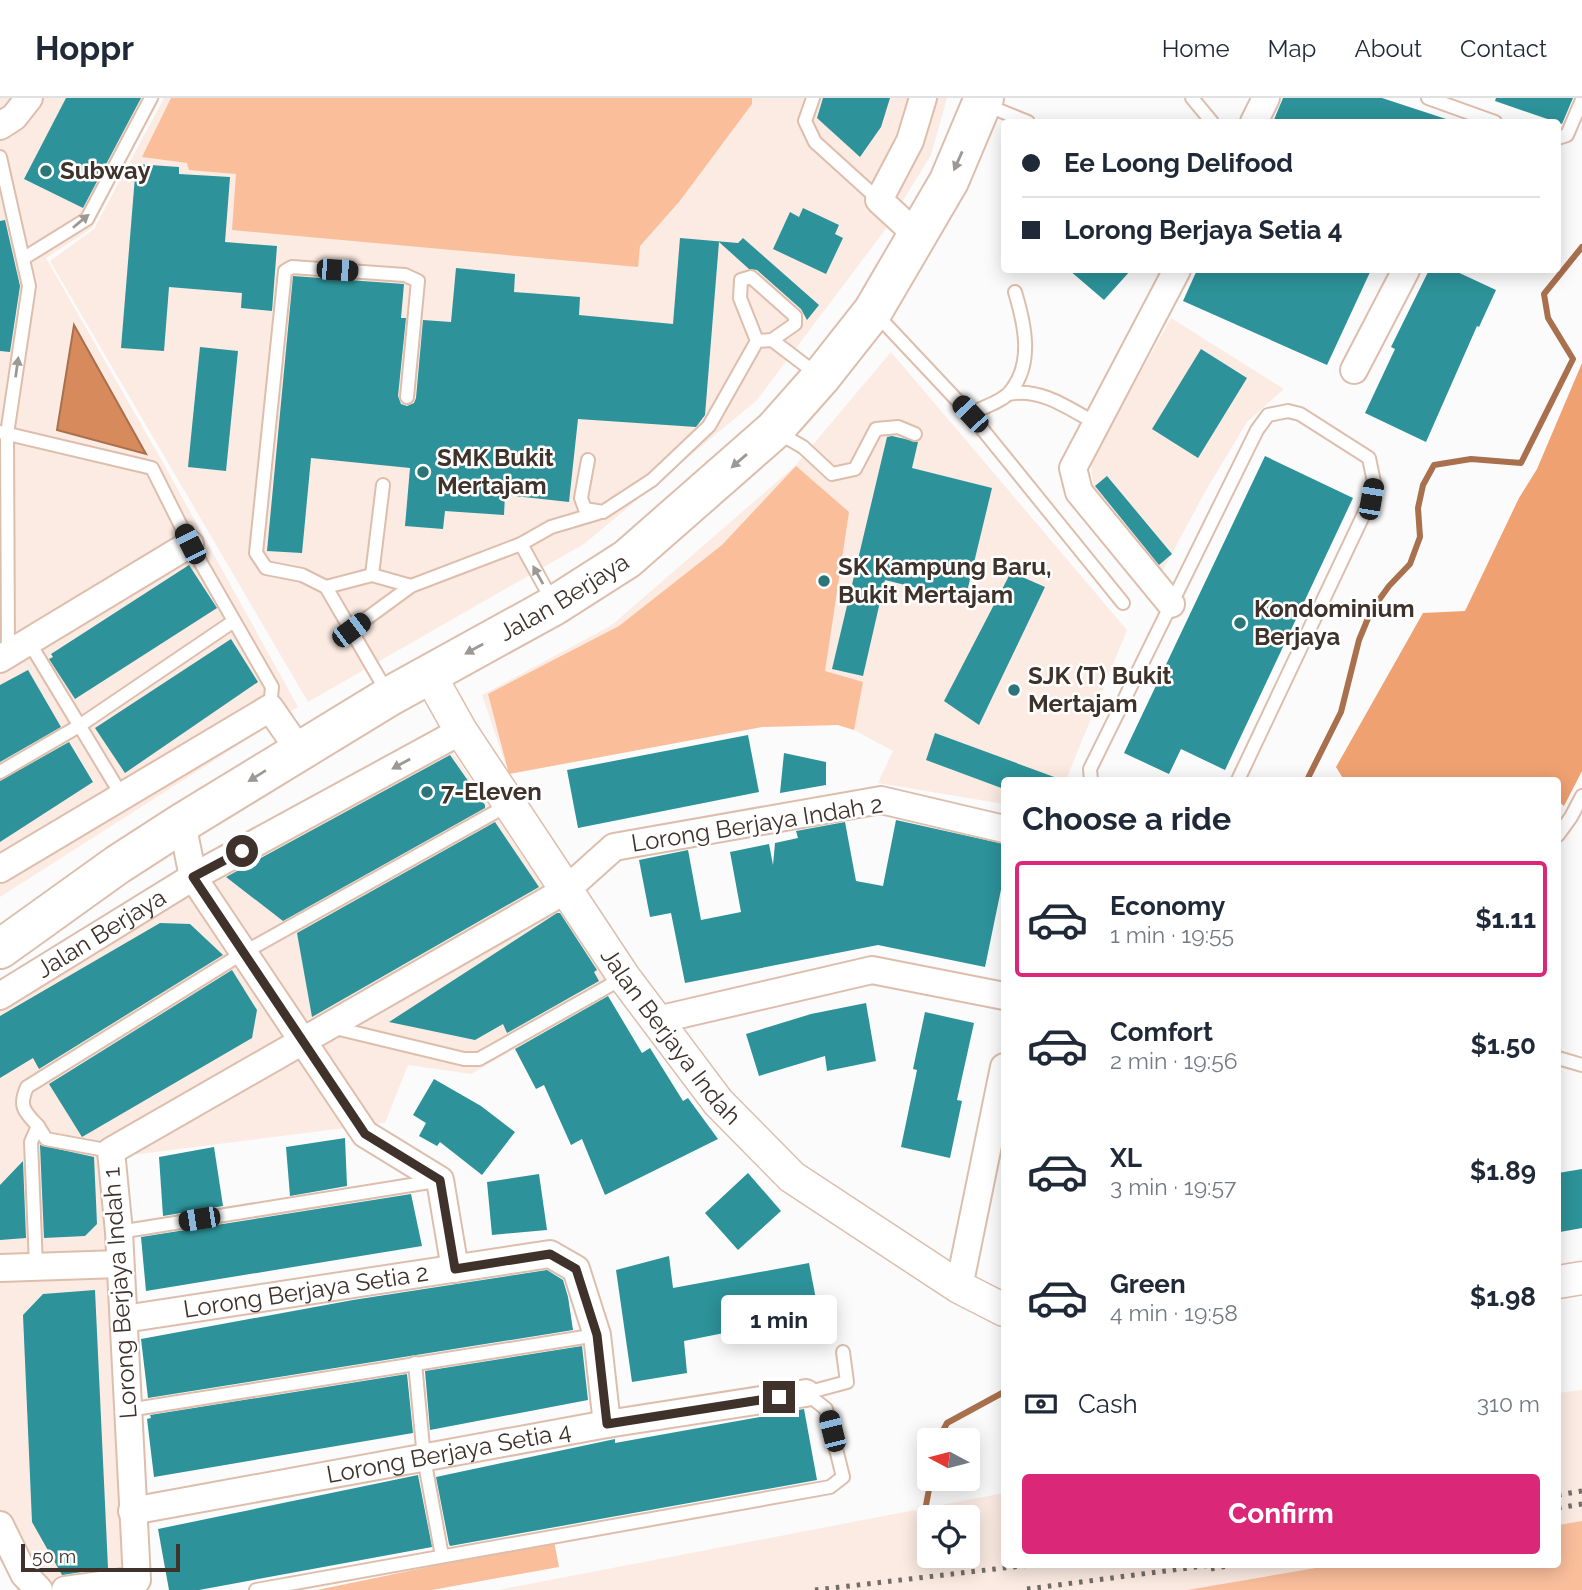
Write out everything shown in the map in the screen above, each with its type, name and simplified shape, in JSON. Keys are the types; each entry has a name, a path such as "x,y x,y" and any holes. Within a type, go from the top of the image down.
{"main road":[{"name":"Jalan Berjaya","path":"0,949 117,865 299,750 390,696 555,605 627,559 774,430 821,377 873,311 949,181 983,101"},
{"path":"0,921 117,865"}],"street":[{"path":"0,126 14,117 29,98"},
{"path":"918,236 879,200 910,141 923,98"},
{"path":"1256,119 1266,98"},
{"path":"1171,604 1079,492 1073,468 1175,273"},
{"path":"1354,370 1404,273"},
{"path":"12,652 190,544"},
{"name":"Jalan Berjaya Indah","path":"429,674 461,731 624,977 718,1102 792,1177 959,1287 1001,1308"},
{"path":"0,869 270,708 299,750"},
{"name":"Jalan Berjaya","path":"0,996 193,877 461,731"},
{"name":"Lorong Berjaya Indah 2","path":"566,890 614,846 881,800 1001,828"},
{"path":"182,823 193,877 365,1134 440,1180 455,1269"},
{"name":"Lorong Berjaya Indah 1","path":"141,1585 132,1511 119,1232 111,1152 566,890"},
{"path":"657,1020 872,970 1001,995"},
{"path":"959,1287 1001,1082"},
{"name":"Lorong Berjaya Setia 2","path":"124,1319 550,1254 576,1269 597,1335 607,1424"},
{"path":"0,1268 120,1264"},
{"path":"1561,1282 1582,1278"},
{"name":"Lorong Berjaya Setia 4","path":"132,1511 607,1424 806,1393"},
{"path":"0,1525 24,1574 39,1590"},
{"path":"65,1590 141,1585"}],"lane":[{"path":"24,258 87,219 151,98"},
{"path":"813,98 806,121 815,142 879,200"},
{"path":"1192,98 1210,119"},
{"path":"1427,98 1486,119"},
{"path":"1561,137 1567,135 1582,100"},
{"path":"983,101 1022,119"},
{"path":"0,157 29,286 4,433 12,652 79,726 122,796"},
{"path":"390,696 326,587 302,575 266,568 256,553 285,271 292,267 405,275 418,281 407,397"},
{"path":"751,278 795,316 795,324 772,340 757,341 740,298 741,281 751,278"},
{"path":"1009,394 1026,361 1022,315 1015,292"},
{"path":"873,311 970,414 1123,603"},
{"path":"772,340 821,377"},
{"path":"351,630 411,586 521,544 551,527 603,512 652,480 709,426 757,341"},
{"path":"970,414 1009,394 1024,391 1052,399 1097,424"},
{"path":"1091,777 1090,769 1257,430 1268,415 1288,411 1300,414 1369,458 1374,482 1371,499 1239,777"},
{"path":"774,430 803,447 832,474 855,468 876,429 898,426 915,433"},
{"path":"4,433 152,468 190,544 272,687 270,708"},
{"path":"588,460 581,498 585,509 603,512"},
{"path":"372,575 383,485"},
{"path":"521,544 555,605"},
{"path":"326,587 372,575 411,586"},
{"path":"0,772 79,726 234,621"},
{"path":"1561,831 1582,796"},
{"path":"111,1152 46,1139 24,1111 22,1098 27,1087 243,953 509,805"},
{"path":"327,1026 464,1059 479,1059 624,977"},
{"path":"1561,1059 1582,1065"},
{"path":"36,1266 31,1142 38,1126"},
{"path":"119,1232 440,1180"},
{"path":"128,1410 597,1335"},
{"path":"806,1393 847,1382 843,1352"},
{"path":"415,1363 424,1458 442,1556"},
{"path":"256,1590 830,1487 843,1477 830,1422 826,1409 806,1393"}],"shaded area":[{"path":"0,98 160,98 92,228 46,258 298,707 0,897"},
{"name":"SMK Bukit Mertajam","path":"164,98 947,98 931,155 885,230 757,400 584,544 308,702 50,261 94,229"},
{"path":"171,98 752,98 752,104 679,202 640,246 638,267 232,230 236,174 189,170 187,163 142,157"},
{"path":"1171,318 1284,389 1247,422 1206,490 1162,572 1093,488 1091,461"},
{"path":"74,325 146,454 57,430"},
{"name":"SK Kampung Baru, Bukit Mertajam","path":"891,352 1127,630 1067,777 1001,777 1001,804 878,783 893,751 854,730 838,725 762,727 509,774 482,695 612,625 795,466"},
{"path":"1582,363 1582,771 1564,806 1561,804 1561,777 1342,777 1336,767 1423,613 1465,611 1519,498 1537,469"},
{"path":"796,466 849,512 825,671 863,682 854,730 838,725 762,727 509,774 488,694 619,626 722,545"},
{"path":"436,728 615,991 471,1074 408,1065 385,1123 124,1156 131,1590 17,1590 0,1560 0,979"},
{"path":"1582,1390 1582,1521 1561,1524 1561,1393"},
{"path":"1001,1494 1001,1568 1315,1568 1187,1590 498,1590 917,1510 917,1568 980,1568 980,1505 941,1505"},
{"path":"1582,1521 1582,1590 1187,1590 1315,1568 1561,1568 1561,1524"},
{"path":"554,1541 559,1567 432,1590 317,1590"}],"building":[{"path":"66,98 141,98 83,208 24,179"},
{"path":"823,98 890,98 881,127 860,157 817,118"},
{"path":"1283,98 1382,98 1446,119 1274,119"},
{"path":"1496,98 1573,98 1562,124 1561,119 1547,119 1495,101"},
{"path":"136,164 179,167 179,174 230,177 225,242 277,246 272,311 241,308 242,293 169,287 164,351 121,348"},
{"path":"803,208 839,225 835,234 843,238 826,274 773,249 790,212 799,217"},
{"path":"5,220 20,286 10,352 0,351 0,221"},
{"path":"680,238 738,243 743,238 819,305 807,320 801,309 757,270 749,269 719,242 705,415 696,427 578,419 569,502 505,495 504,515 445,511 443,529 405,526 410,468 311,458 302,553 267,551 293,276 404,284 401,318 406,318 398,396 401,404 407,406 414,403 416,398 423,320 451,322 456,268 515,274 514,292 580,297 579,315 673,324"},
{"path":"1072,273 1128,273 1104,300"},
{"path":"1196,273 1370,273 1327,365 1183,301"},
{"path":"1428,273 1459,273 1496,290 1479,327 1477,326 1426,442 1365,413 1395,349 1391,347"},
{"path":"200,347 238,351 226,471 188,467"},
{"path":"1201,349 1247,378 1198,458 1152,429"},
{"path":"887,437 918,442 912,468 992,488 965,600 885,580 863,676 832,669"},
{"name":"Kondominium Berjaya","path":"1265,456 1353,498 1225,770 1181,749 1169,774 1124,753"},
{"path":"1107,476 1172,554 1159,565 1095,486"},
{"path":"189,565 217,608 75,699 49,659 53,657 51,654"},
{"path":"1011,572 1045,587 979,725 944,701"},
{"path":"231,639 258,682 125,773 95,728"},
{"path":"28,670 61,727 0,762 0,685"},
{"path":"935,733 1054,777 1001,777 1001,788 926,760"},
{"path":"748,735 759,792 578,828 567,770"},
{"path":"69,742 93,782 0,842 0,781"},
{"path":"784,753 826,762 826,785 780,793"},
{"path":"450,755 485,808 283,921 226,877"},
{"path":"896,820 1001,843 1001,890 985,967 878,945 685,983 671,913 650,917 639,860 688,850 701,920 741,912 730,852 769,844 773,865 775,843 798,838 796,831 845,822 856,881 883,886"},
{"path":"495,822 539,887 312,1017 297,933"},
{"path":"560,913 597,970 594,972 599,981 507,1033 503,1024 475,1040 389,1022"},
{"path":"160,923 190,924 223,955 39,1069 33,1058 0,1078 0,1016"},
{"path":"232,970 257,1010 252,1038 82,1137 49,1084"},
{"path":"608,996 642,1053 650,1048 683,1101 688,1098 718,1139 605,1195 582,1139 571,1145 544,1085 536,1089 515,1049"},
{"path":"866,1003 876,1061 827,1071 825,1056 759,1076 746,1034 811,1014"},
{"path":"925,1012 974,1023 957,1100 962,1101 950,1158 901,1147 917,1070 913,1069"},
{"path":"434,1079 481,1106 515,1132 482,1175 440,1142 437,1146 419,1136 426,1123 413,1115"},
{"path":"345,1138 347,1186 290,1196 286,1147"},
{"path":"40,1145 94,1157 97,1224 85,1236 44,1238"},
{"path":"214,1147 223,1206 163,1216 159,1157"},
{"path":"23,1161 26,1238 0,1240 0,1185"},
{"path":"1582,1169 1582,1228 1561,1232 1561,1172"},
{"path":"748,1173 781,1211 738,1250 705,1213"},
{"path":"539,1174 547,1230 492,1235 487,1182"},
{"path":"411,1194 422,1246 146,1291 141,1237"},
{"path":"669,1256 673,1288 809,1263 820,1320 749,1328 684,1341 687,1373 632,1382 616,1270"},
{"path":"547,1270 563,1280 573,1330 148,1398 141,1339 353,1300"},
{"path":"95,1290 108,1568 62,1575 32,1522 23,1315 43,1294"},
{"path":"582,1346 588,1400 430,1430 425,1371"},
{"path":"407,1374 413,1433 154,1477 147,1419 151,1418 150,1415"},
{"path":"804,1409 817,1480 450,1546 449,1544 436,1477 615,1439 615,1443"},
{"path":"418,1475 432,1547 199,1590 169,1590 158,1529"}],"waterway":[{"path":"1561,273 1582,247"},
{"path":"1308,777 1341,712 1359,640 1371,611 1389,586 1410,564 1420,537 1418,508 1423,485 1434,465 1471,459 1521,463 1573,359 1548,318 1544,294 1561,273"},
{"path":"944,1428 947,1423 1001,1394"},
{"path":"926,1505 929,1491"}],"railway":[{"path":"1561,1494 1582,1491"},
{"path":"1561,1508 1582,1504"},
{"path":"815,1590 1004,1568"},
{"path":"1027,1589 1188,1568"},
{"path":"1211,1569 1216,1568"}],"place":[{"name":"Subway","path":"46,171"},
{"name":"SMK Bukit Mertajam","path":"423,472"},
{"name":"SK Kampung Baru, Bukit Mertajam","path":"824,581"},
{"name":"Kondominium Berjaya","path":"1240,623"},
{"name":"SJK (T) Bukit Mertajam","path":"1014,690"},
{"name":"7-Eleven","path":"427,792"}],"route":[{"path":"242,851 193,877 365,1134 440,1180 455,1269 550,1254 576,1269 597,1335 607,1424 779,1397"}]}
